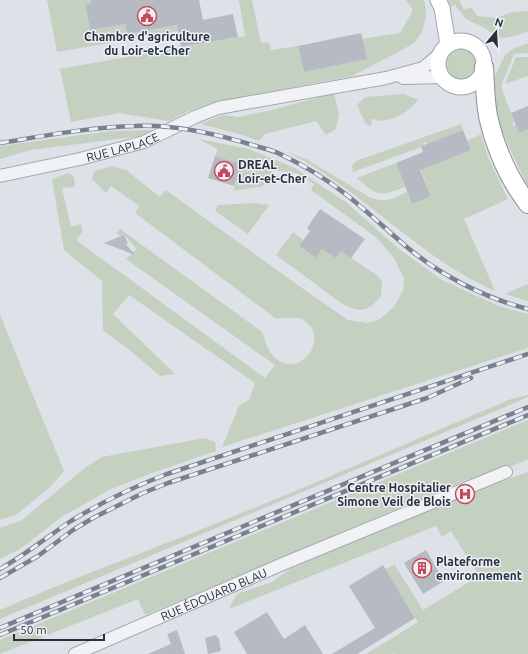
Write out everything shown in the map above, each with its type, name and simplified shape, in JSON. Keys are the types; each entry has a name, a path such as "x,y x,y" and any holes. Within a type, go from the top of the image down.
{"highway":[{"path":"484,67 488,117 498,148 516,188 528,204"}],"main road":[{"path":"440,4 460,35 477,47 481,53 484,67 482,74 471,84 455,86 448,82 443,77 438,65 445,49 440,4"},
{"path":"445,49 458,41 471,43"}],"street":[{"path":"386,78 423,68 445,49"},
{"path":"386,78 443,77"},
{"name":"RUE LAPLACE","path":"0,176 80,159 144,142 195,117 218,108 386,78"},
{"name":"RUE ÉDOUARD BLAU","path":"75,654 286,563 506,472"}],"green space":[{"path":"47,0 91,0 91,4 85,5 90,30 116,25 122,7 127,34 177,25 178,31 57,52"},
{"path":"239,0 252,0 261,43 269,42 271,50 298,46 304,72 366,59 362,39 400,33 413,10 406,0 423,0 425,3 426,17 422,32 415,42 352,76 211,103 189,111 169,121 119,113 71,122 60,69 245,36"},
{"path":"448,0 459,0 464,10 471,7 477,16 496,18 512,12 528,11 528,31 509,37 500,38 490,36 492,33 466,19 455,5 451,7"},
{"path":"458,43 466,43 473,46 478,51 481,62 478,73 473,78 466,81 458,81 451,78 446,73 443,66 443,58 446,51 451,46"},
{"path":"528,43 528,53 514,54 501,86 514,122 512,123 513,126 516,125 519,133 528,129 528,188 503,134 497,133 491,84 505,55 513,49"},
{"path":"516,57 528,57 528,76 505,84"},
{"path":"334,93 339,114 336,129 326,135 316,121 265,134 259,141 243,135 200,124 223,115 238,117 276,109"},
{"path":"404,94 418,100 415,104 397,117 380,121 372,119 371,126 365,123 357,105 365,97"},
{"path":"461,124 463,130 427,144 426,142 423,143 424,146 353,172 352,166 356,161"},
{"path":"155,130 142,136 31,150 0,159 0,146 111,131"},
{"path":"481,134 488,157 508,199 464,219 495,291 470,279 446,264 334,180 308,163 287,152 306,159 371,198 390,200 407,192 412,204 431,196 419,165 471,150 467,141"},
{"path":"198,139 249,149 295,168 347,203 399,249 442,280 501,307 528,314 528,348 222,447 239,406 249,400 255,383 129,295 113,314 175,374 160,376 103,330 102,281 64,250 52,179 68,173 74,177 75,187 62,188 71,227 81,224 83,231 76,240 265,378 275,365 126,259 137,249 124,235 120,236 117,233 120,229 261,331 273,356 283,363 292,364 301,361 308,355 313,347 314,338 312,329 302,319 275,318 135,213 139,206 111,186 106,193 92,179 95,171 112,166 126,170 160,197 166,190 348,320 368,323 380,319 394,307 403,290 404,279 394,258 377,238 311,190 314,184 296,173 273,170 263,186 233,191 240,164 215,156 218,149"},
{"path":"396,163 405,187 389,192 379,193 357,178"},
{"path":"254,203 269,205 248,234 215,211 218,205"},
{"path":"293,232 303,240 299,246 316,258 322,249 336,258 341,251 378,276 382,282 381,296 372,306 363,310 353,309 341,303 276,255"},
{"path":"528,284 528,301 505,294"},
{"path":"0,315 64,471 50,487 16,515 0,520"},
{"path":"528,395 528,397 505,407 0,619 0,610 27,598 258,506 511,399"},
{"path":"528,420 528,459 512,466 506,466 464,481 282,557 282,559 145,615 138,599 0,654 0,640"},
{"path":"205,438 215,442 216,451 113,488 63,516 20,549 0,559 0,528 22,520 86,467 102,457"},
{"path":"528,472 528,654 366,654 418,622 385,569 395,565 423,610 479,576 451,531 442,537 436,526 229,609 237,594 272,582 290,569 443,503"}],"building":[{"path":"91,0 199,0 203,20 233,14 238,37 181,47 177,25 127,34 125,24 90,30 85,4 91,4"},
{"path":"361,33 367,59 304,72 298,46"},
{"path":"528,106 528,129 519,133 511,113"},
{"path":"463,130 471,150 420,170 431,196 412,204 396,163 423,152 421,147 424,145"},
{"name":"DREAL Loir-et-Cher","path":"215,156 241,164 234,186 208,178"},
{"path":"320,209 365,239 351,258 341,251 336,258 322,249 316,258 299,246 310,231 307,228"},
{"path":"124,235 128,243 126,244 135,255 104,243"},
{"name":"Plateforme environnement","path":"426,550 444,581 423,594 404,563"},
{"path":"383,565 415,618 357,654 332,654 375,628 349,586"},
{"path":"267,612 284,639 305,625 323,654 247,654 234,632"},
{"path":"177,630 185,654 148,654 171,644 167,634"},
{"path":"216,635 219,639 221,651 208,654 205,638"}],"railway":[{"path":"0,143 84,130 150,126 197,131 271,150 299,164 332,184 356,202 408,248 435,268 480,292 496,299 528,309"},
{"path":"0,569 94,507 154,479 528,354"},
{"path":"0,578 38,556 73,530 93,518 143,493 168,483 427,398 471,378"},
{"path":"0,628 528,407"},
{"path":"0,635 528,415"}],"place":[{"name":"Chambre d'agriculture du Loir-et-Cher","path":"147,16"},
{"name":"DREAL Loir-et-Cher","path":"224,171"},
{"name":"Centre Hospitalier Simone Veil de Blois","path":"465,494"},
{"name":"Plateforme environnement","path":"422,568"}]}
